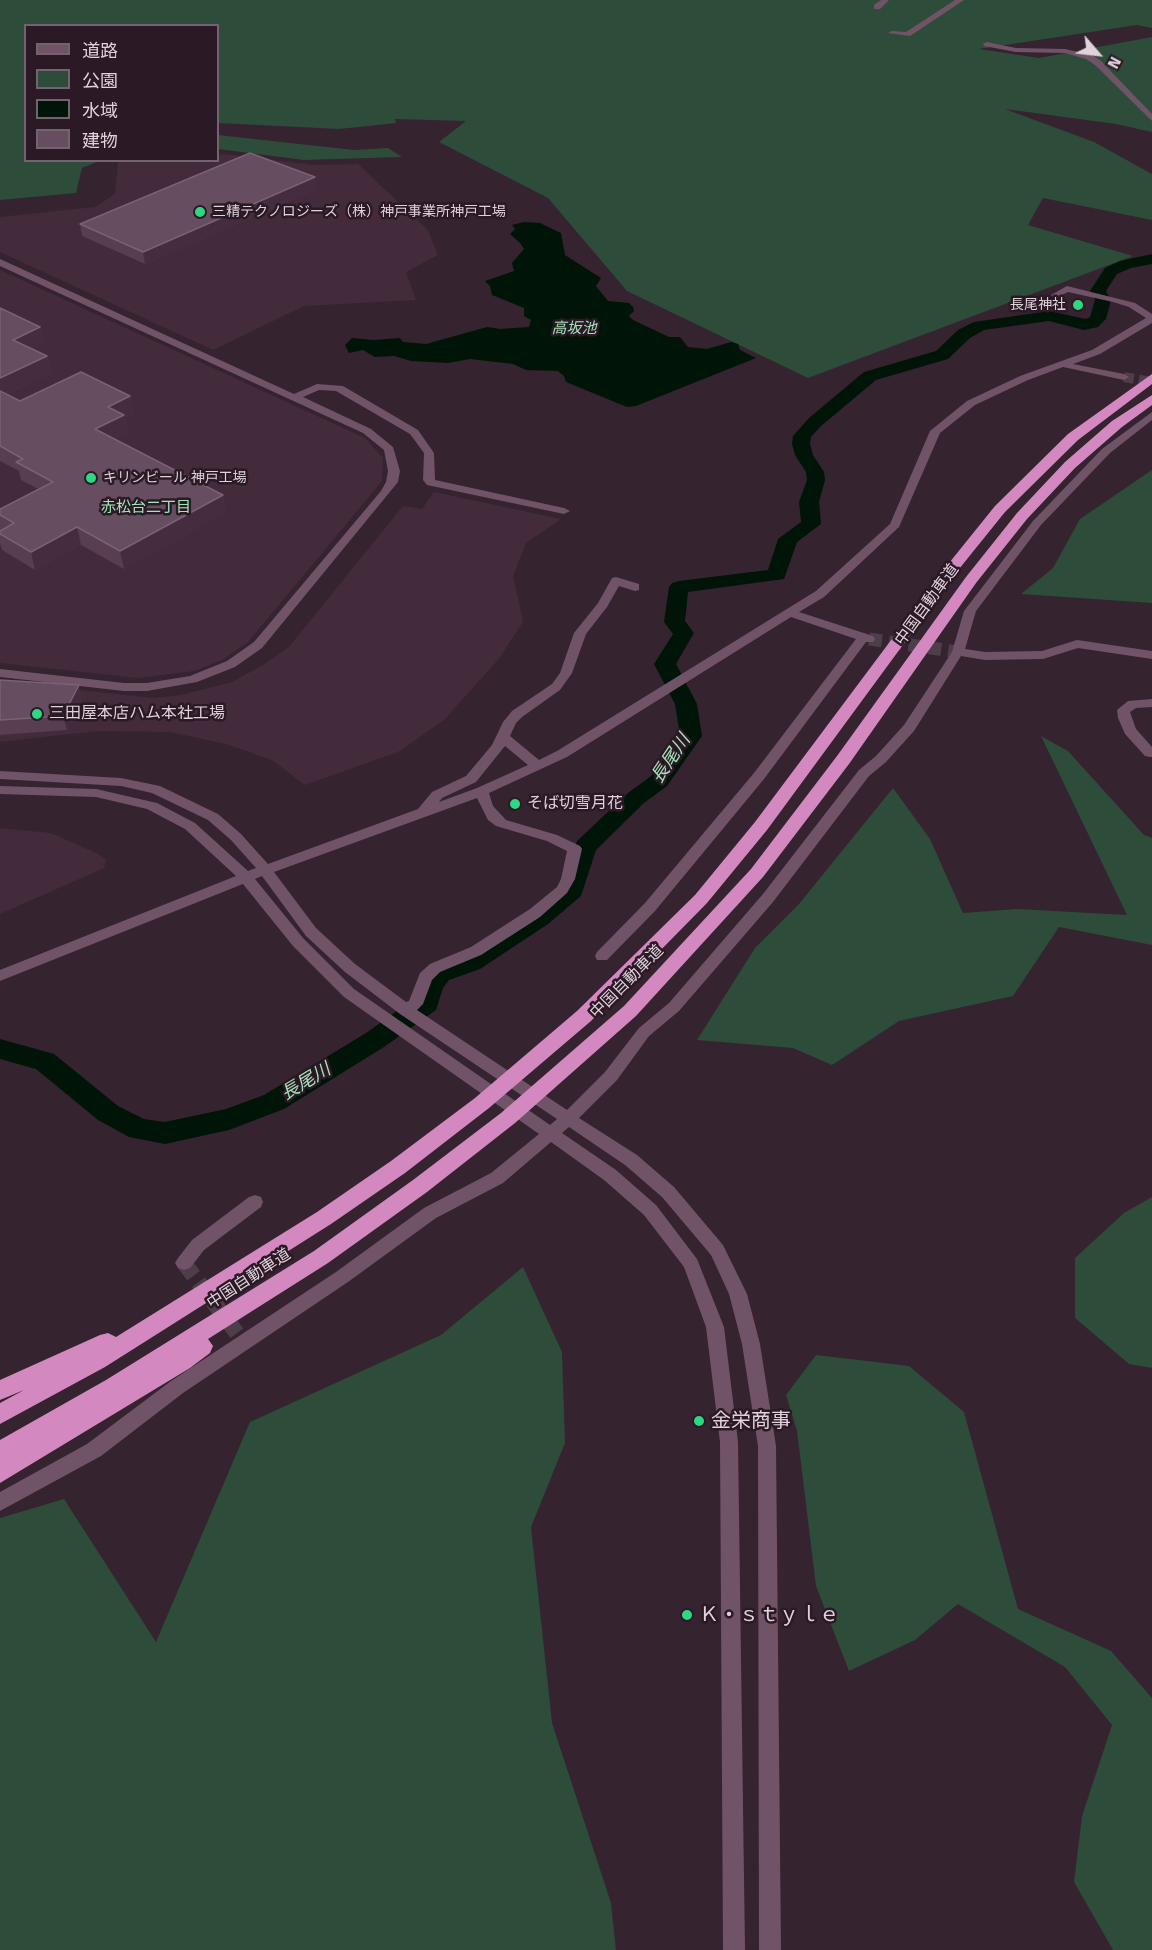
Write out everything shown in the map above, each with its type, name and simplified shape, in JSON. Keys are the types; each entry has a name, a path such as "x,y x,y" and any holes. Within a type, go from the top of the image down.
{"highway":[{"name":"中国自動車道","path":"0,1414 182,1309 324,1218 398,1167 523,1070 634,968 701,899 816,754 950,571 1000,509 1073,437 1152,378"},
{"name":"中国自動車道","path":"0,1452 124,1381 321,1257 420,1186 508,1118 630,1011 758,873 843,760 971,580 1022,516 1070,465 1117,424 1152,399"},
{"path":"0,1473 182,1361 321,1257"},
{"path":"0,1390 182,1309"}],"street":[{"path":"877,7 885,0"},
{"path":"892,33 907,34 960,0"},
{"path":"987,44 1016,50 1065,51 1089,57 1098,63 1152,119"},
{"path":"0,262 367,431 389,449 394,471 392,482 385,493 258,645 231,664 193,679 147,687 124,687 0,673"},
{"path":"0,976 246,877 482,791 538,766 604,730 820,594 895,525 935,432 972,403 995,390 1096,352 1152,319 1132,305 1116,300 1067,289 1056,295"},
{"path":"1065,365 1124,377"},
{"path":"293,398 316,387 339,388 358,402 414,432 429,453 431,483 564,511"},
{"path":"0,1503 94,1450 177,1387 342,1277 430,1213 497,1178 568,1118 610,1076 645,1032 674,1006 768,898 864,773 882,759 909,728 958,652 970,611 1037,523 1106,451 1152,415"},
{"path":"424,811 437,795 471,779 484,767 517,714 547,695 566,674 580,633 603,603 616,581 635,587"},
{"path":"602,956 650,907 759,776 866,638 790,613"},
{"path":"958,652 985,656 1043,655 1077,644 1152,655"},
{"path":"1150,753 1130,732 1123,710 1132,704 1152,703"},
{"path":"503,737 538,766"},
{"path":"0,775 122,782 155,789 184,801 213,817 236,837 265,870 311,932 350,968 405,1010 631,1160 668,1192 717,1250 738,1294 751,1344 767,1446 770,1950"},
{"path":"0,790 96,793 152,806 190,826 246,877 298,942 349,993 420,1045 610,1175 650,1210 691,1264 715,1327 729,1442 734,1950"},
{"path":"405,1010 415,1004 425,978 435,968 476,951 535,913 562,890 568,879 575,849 552,838 501,823 493,818 486,806 482,791"},
{"path":"184,1263 198,1245 255,1202"}],"shaded area":[{"path":"219,155 314,165 358,164 428,230 438,255 406,272 416,300 304,306 213,350 0,252 0,217 95,207 115,194 118,162 219,162"},
{"name":"キリンビール 神戸工場","path":"0,270 365,438 383,458 382,481 248,642 222,660 195,671 138,678 0,663"},
{"path":"434,492 561,519 526,543 513,576 523,622 498,660 444,720 398,752 305,785 272,760 226,744 170,732 98,731 0,742 0,681 153,698 181,695 232,682 263,665 289,647 403,506 422,509"},
{"path":"0,828 51,833 98,854 106,860 104,868 0,914"}],"green space":[{"path":"0,0 1152,0 1152,28 1137,25 979,49 1039,58 1152,37 1152,132 1116,124 1005,109 1094,142 1152,174 1152,220 1043,198 1028,225 1133,256 808,378 627,291 548,198 439,142 466,121 395,119 396,123 339,129 219,123 219,24 24,24 24,162 97,162 82,168 76,193 0,200"},
{"path":"219,135 354,150 388,148 402,157 304,160 219,149"},
{"path":"1152,470 1152,603 1021,594 1053,568 1080,519"},
{"path":"1041,736 1068,751 1144,835 1152,838 1152,945 1059,927 1013,996 899,1021 832,1065 793,1048 697,1040 755,948 799,904 893,788 930,839 963,913 1017,909 1127,915"},
{"path":"1152,1197 1152,1368 1129,1364 1075,1318 1075,1258 1124,1213"},
{"path":"523,1267 562,1352 565,1443 531,1527 552,1723 611,1903 616,1950 0,1950 0,1518 64,1499 156,1642 250,1422 441,1335"},
{"path":"816,1355 909,1366 964,1412 1018,1609 1111,1651 1152,1698 1152,1950 1113,1950 1074,1882 1082,1816 1112,1725 1065,1667 958,1604 915,1640 849,1671 816,1586 797,1431 786,1395"}],"water":[{"name":"高坂池","path":"524,222 540,223 561,233 565,255 601,278 596,286 608,301 629,303 634,311 629,316 633,320 669,337 680,337 688,347 707,349 731,342 738,344 740,350 756,358 636,406 627,407 566,382 564,376 558,371 526,370 513,364 470,359 448,363 411,361 394,356 375,357 363,350 349,353 345,345 352,338 373,340 400,338 403,342 426,344 487,327 500,329 529,327 531,320 524,316 524,308 492,295 490,286 485,281 514,271 512,263 524,249 510,234 515,229 512,225"}],"building":[{"name":"三精テクノロジーズ（株）神戸事業所神戸工場","path":"250,153 315,177 143,252 80,224"},
{"path":"0,308 40,327 13,340 47,356 0,378"},
{"name":"キリンビール 神戸工場","path":"81,372 130,396 108,407 124,415 95,429 223,495 120,551 77,527 31,552 0,534 0,531 14,523 0,515 0,509 53,482 16,462 23,459 0,446 0,391 20,401"},
{"path":"0,680 79,685 63,716 0,720"}],"waterway":[{"name":"長尾川","path":"0,1049 45,1061 108,1113 139,1129 165,1133 229,1119 274,1102 375,1040 427,1003 431,985 440,974 471,963 539,918 572,890 585,847 636,798 659,781 691,736 686,704 665,664 684,633 674,622 679,587 777,575 788,539 811,524 809,502 816,480 815,472 804,455 801,444 802,436 815,422 870,376 942,355 964,334 980,326 1049,316 1084,325 1092,323 1098,319 1103,300 1098,291 1111,271 1126,264 1152,259"}],"tunnel":[{"path":"1124,377 1152,382"},
{"path":"869,639 958,652"},
{"path":"184,1263 245,1344"}],"place":[{"name":"三精テクノロジーズ（株）神戸事業所神戸工場","path":"200,212"},
{"name":"長尾神社","path":"1078,305"},
{"name":"キリンビール 神戸工場","path":"91,478"},
{"name":"三田屋本店ハム本社工場","path":"37,714"},
{"name":"そば切雪月花","path":"515,804"},
{"name":"金栄商事","path":"699,1421"},
{"name":"Ｋ・ｓｔｙｌｅ","path":"687,1615"}],"district":[{"name":"赤松台二丁目","path":"146,508"}]}
